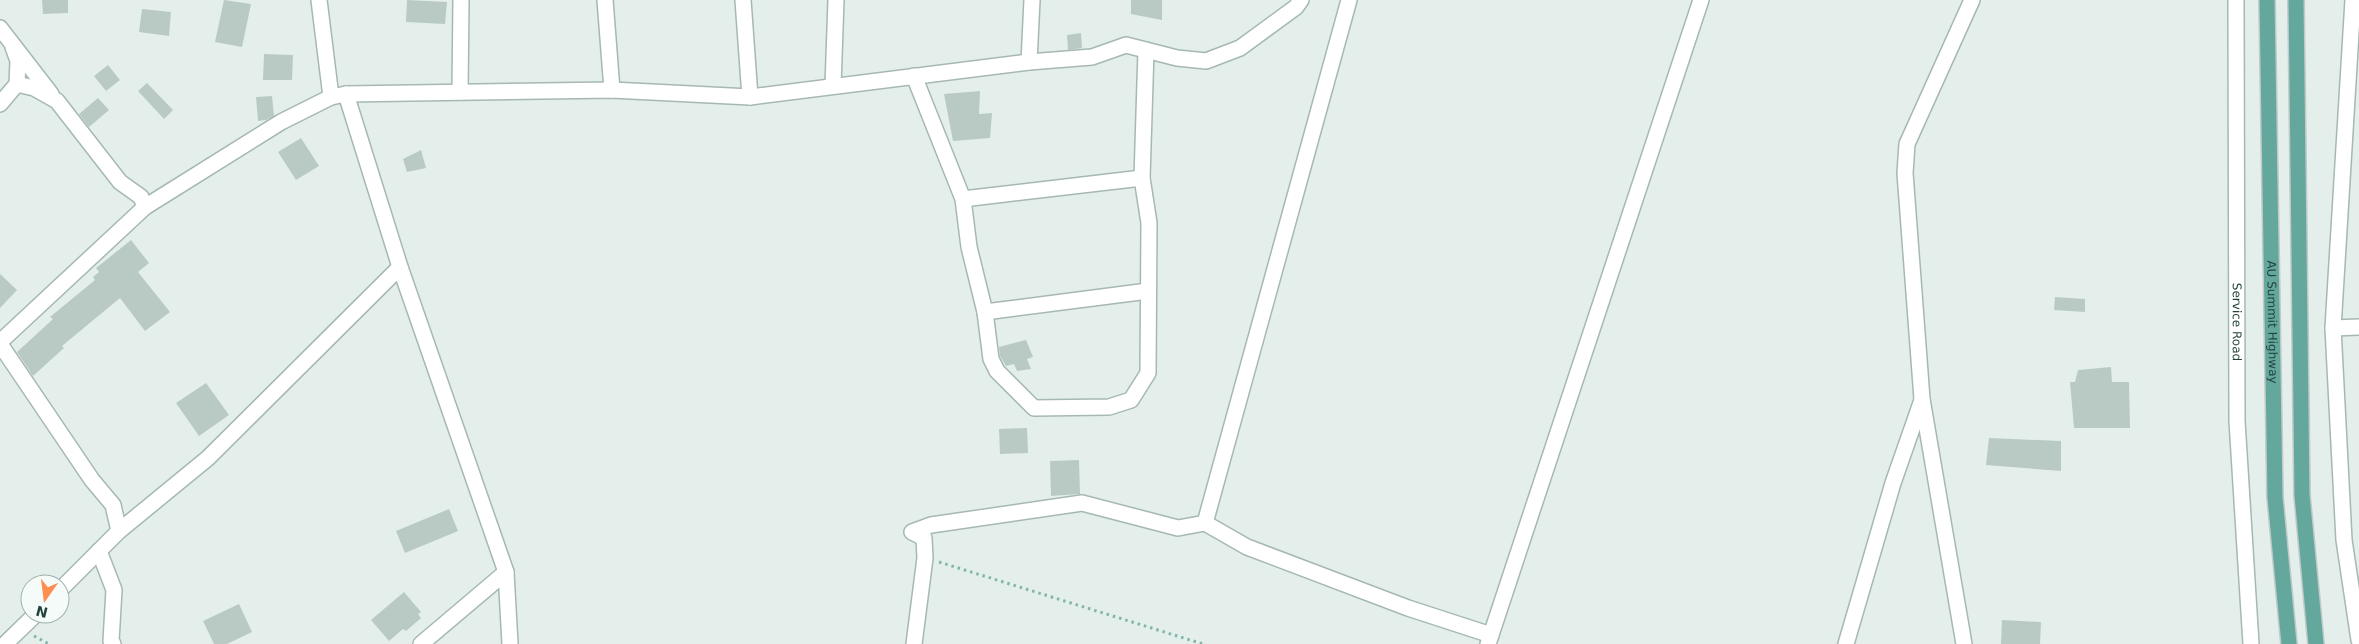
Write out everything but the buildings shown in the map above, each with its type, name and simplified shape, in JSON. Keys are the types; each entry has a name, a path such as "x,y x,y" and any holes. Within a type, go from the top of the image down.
{"main road":[{"name":"AU Summit Highway","path":"2267,0 2275,497 2289,644"},
{"path":"2296,0 2302,495 2316,644"}],"street":[{"path":"319,0 338,96 400,267 506,572 510,644"},
{"path":"460,92 461,0"},
{"path":"606,0 612,90"},
{"path":"743,0 750,97"},
{"path":"833,86 836,0"},
{"path":"1029,62 1032,0"},
{"path":"119,531 113,505 92,480 0,343 145,207 281,122 338,96 612,90 750,97 1029,62 1092,57 1126,45 1177,58 1206,61 1240,48 1296,6 1301,0"},
{"path":"1205,523 1348,0"},
{"path":"914,644 925,558 924,538 912,532 931,524 1082,503 1178,528 1205,523 1247,547 1489,639 1701,0"},
{"path":"1964,644 1922,398 1905,173 1907,144 1972,0"},
{"name":"Service Road","path":"2236,0 2236,421 2251,644"},
{"path":"2353,0 2356,19 2333,328 2344,540 2359,640"},
{"path":"0,28 120,182 142,198 145,207"},
{"path":"0,104 17,84 18,61 11,41"},
{"path":"914,76 962,199 969,247 984,312 990,359 997,371 1034,408 1109,406 1130,400 1148,373 1149,223 1142,178 1146,50"},
{"path":"17,84 34,88 57,101"},
{"path":"962,199 1142,178"},
{"path":"70,580 119,531 208,458 400,267"},
{"path":"984,312 1148,291"},
{"path":"2333,328 2359,327"},
{"path":"1846,644 1893,483 1922,398"},
{"path":"99,551 114,590 111,641 113,644"},
{"path":"421,644 506,572"},
{"path":"5,644 26,624"}],"path":[{"path":"925,558 1203,644"},
{"path":"31,634 49,644"}]}
